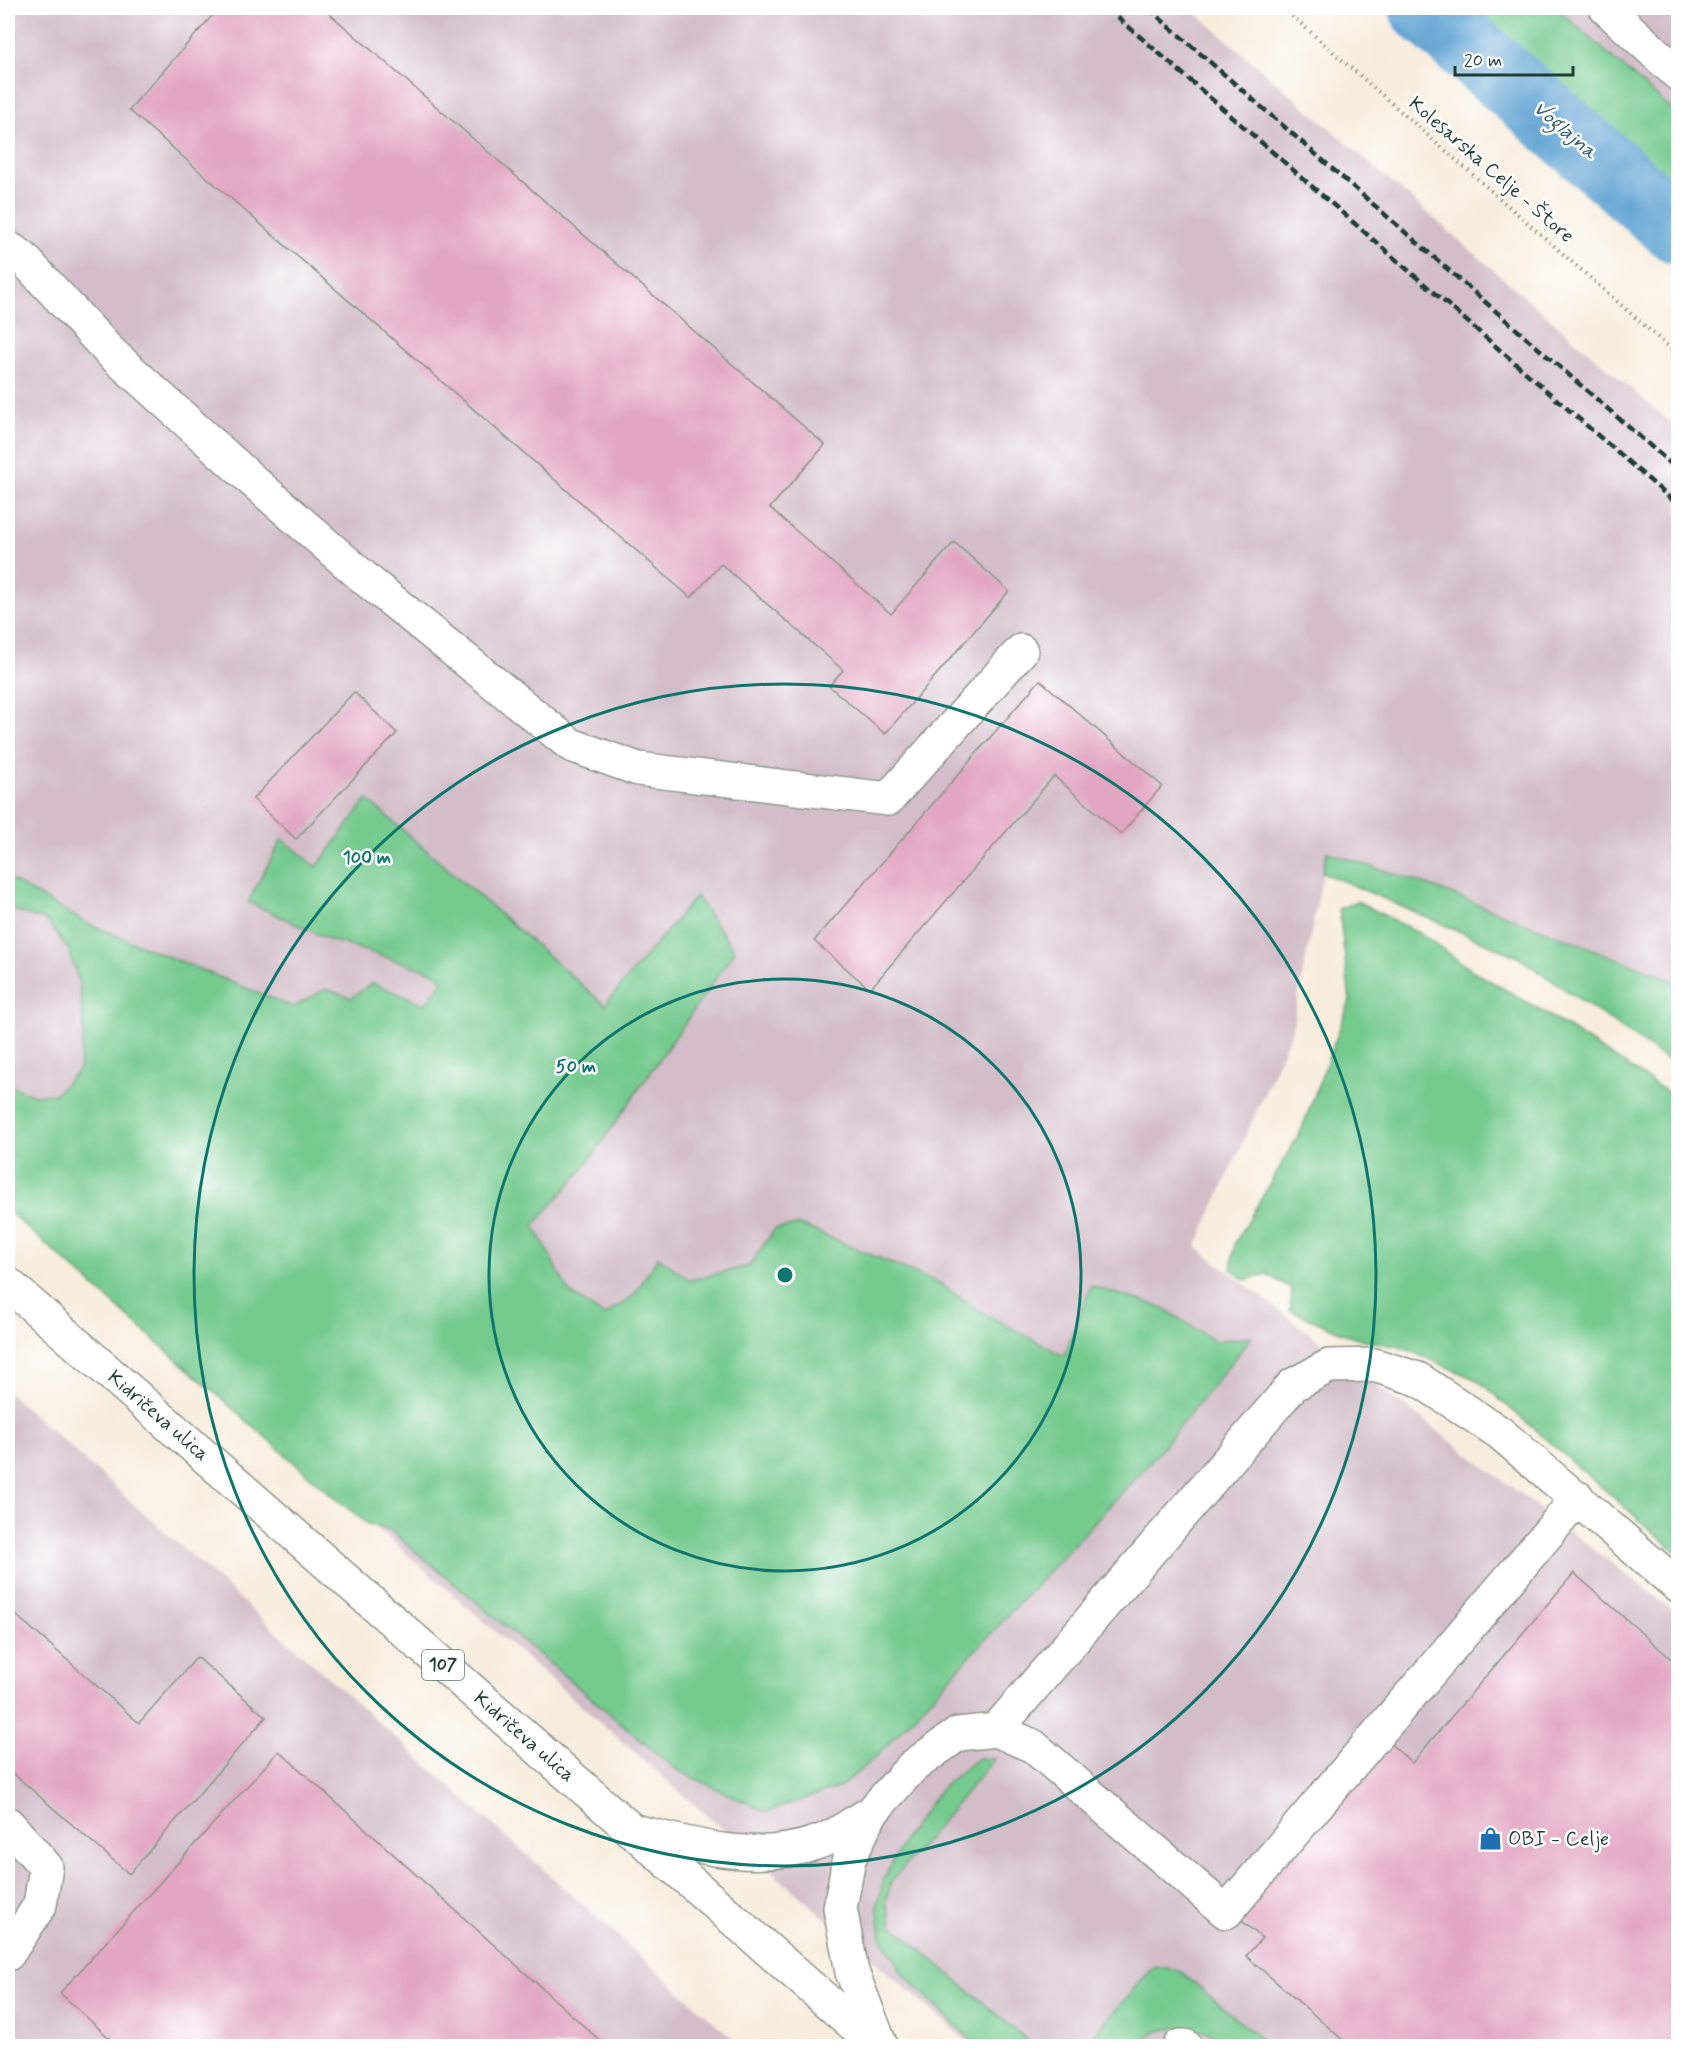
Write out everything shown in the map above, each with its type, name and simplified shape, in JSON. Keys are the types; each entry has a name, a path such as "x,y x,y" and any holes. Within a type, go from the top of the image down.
{"main road":[{"path":"1605,8 1678,74"},
{"path":"8,248 22,257 109,351 253,481 369,582 571,745 638,769 888,799 1021,651"},
{"name":"Kidričeva ulica","path":"8,1284 879,2046"},
{"path":"996,1730 1293,1385 1329,1366 1374,1365 1418,1379 1500,1433 1678,1586"},
{"path":"879,2046 852,1972 840,1908 849,1859 871,1813 912,1767 958,1734 996,1730 1033,1746 1226,1912 1578,1498"},
{"path":"630,1830 715,1850 774,1853 820,1842 871,1813"},
{"path":"8,1824 46,1867 40,1905 8,1954"},
{"path":"1180,2046 1185,2046"}],"path":[{"name":"Kolesarska Celje - Štore","path":"1283,8 1678,355"}],"shaded area":[{"path":"8,8 1190,8 1678,429 1678,982 1425,884 1327,852 1291,1033 1196,1247 1678,1614 1678,2046 972,2046 8,1207"},
{"path":"1556,8 1678,8 1678,115 1672,109"},
{"path":"8,1392 741,2046 8,2046"}],"green space":[{"path":"1459,8 1556,8 1678,115 1678,197"},
{"path":"367,799 605,1005 696,896 735,951 583,1169 534,1225 569,1292 604,1316 634,1295 658,1257 690,1280 749,1266 775,1229 800,1225 941,1284 978,1310 1064,1356 1091,1286 1161,1307 1215,1341 1252,1337 1153,1459 879,1754 840,1787 766,1812 677,1770 390,1530 369,1525 331,1495 8,1211 8,1085 34,1095 55,1094 79,1070 84,1031 79,983 69,950 46,920 8,909 8,878 88,924 293,1007 326,989 351,998 372,983 425,1004 443,981 436,973 331,940 248,902 282,839 317,867"},
{"path":"1327,852 1425,884 1678,982 1678,1067 1516,956 1322,872"},
{"path":"1357,901 1424,936 1473,971 1539,1009 1678,1099 1678,1553 1477,1380 1403,1348 1351,1337 1290,1310 1292,1289 1267,1274 1245,1280 1231,1269 1235,1243 1301,1131 1350,1001 1339,909"},
{"path":"978,1758 994,1759 891,1882 886,1902 892,1925 1034,2046 977,2046 902,1973 881,1937 877,1905 884,1879 906,1836 942,1787"},
{"path":"1154,1966 1179,1970 1269,2046 1230,2046 1208,2033 1182,2028 1157,2032 1135,2046 1084,2046"}],"building":[{"path":"219,8 323,8 825,445 770,508 891,614 954,542 1009,591 885,734 829,686 843,670 721,564 691,598 129,110"},
{"path":"1040,680 1162,786 1121,834 1054,776 870,989 814,941"},
{"path":"354,692 397,733 296,839 253,799"},
{"name":"OBI - Celje","path":"1574,1573 1678,1665 1678,2046 1350,2046 1246,1956 1262,1938 1236,1916 1386,1740 1412,1763"},
{"path":"8,1608 139,1723 197,1657 266,1717 129,1874 8,1769"},
{"path":"279,1751 606,2046 118,2046 60,1993"}],"waterway":[{"name":"Voglajna","path":"1424,8 1678,229"}],"railway":[{"path":"1107,8 1678,505"},
{"path":"1148,8 1678,470"}],"place":[{"name":"OBI - Celje","path":"1490,1839"}]}
